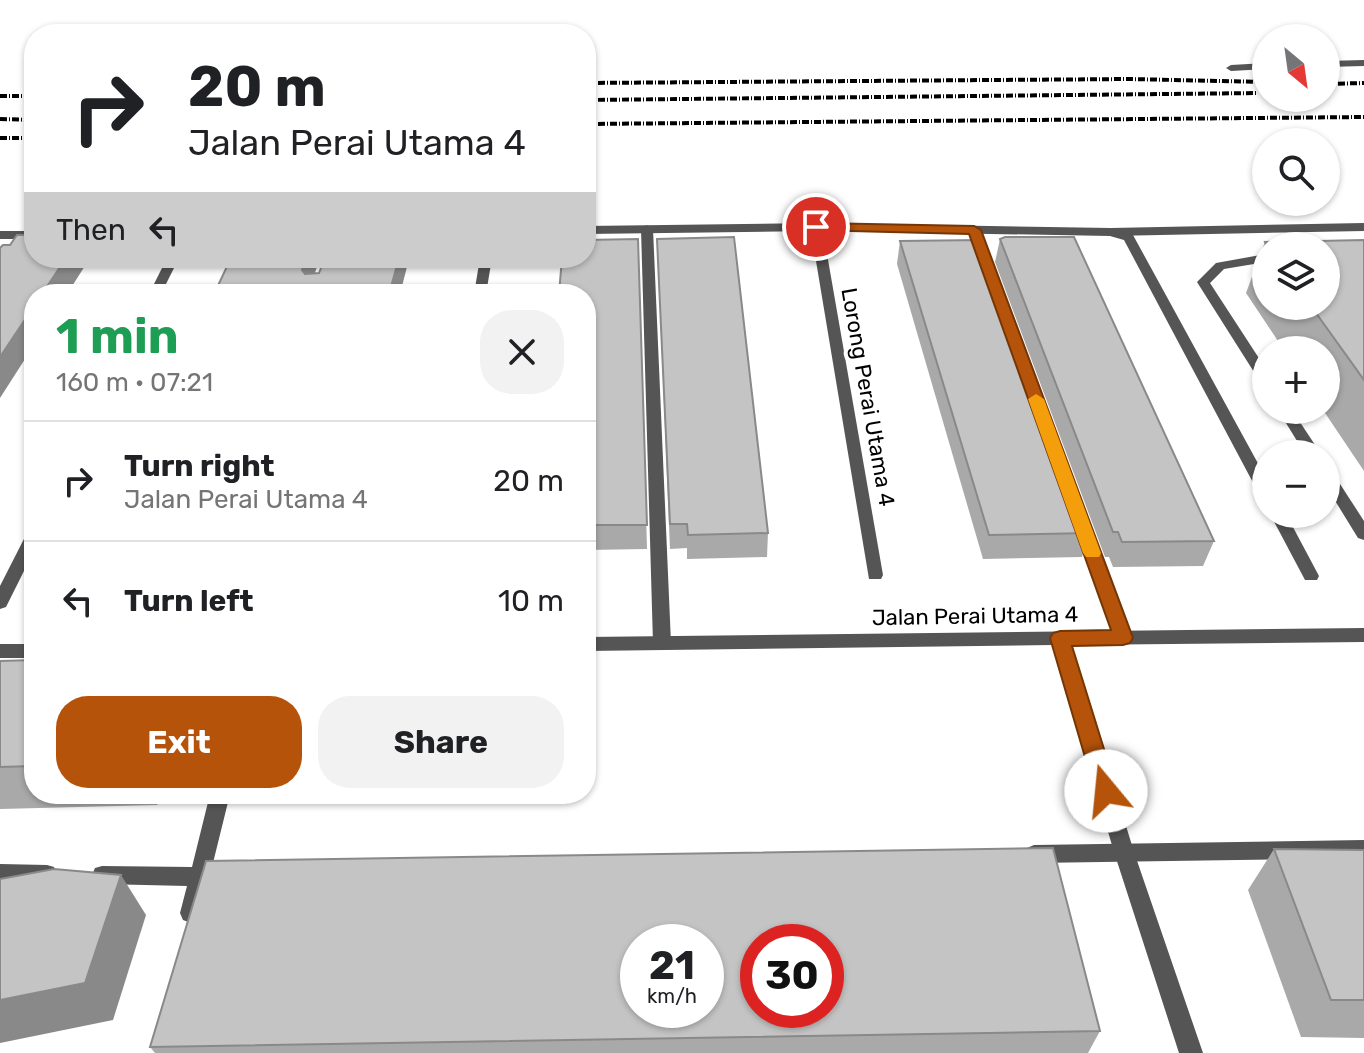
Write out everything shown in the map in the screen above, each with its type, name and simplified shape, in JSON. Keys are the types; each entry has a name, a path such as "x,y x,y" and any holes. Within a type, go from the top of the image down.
{"street":[{"path":"1340,64 1364,63"},
{"path":"1231,68 1252,67"},
{"path":"596,230 816,227 977,237 1364,227"},
{"name":"Lorong Perai Utama 4","path":"816,227 875,575"},
{"path":"647,229 662,643"},
{"path":"1111,232 1129,238 1252,466"},
{"path":"0,235 24,235"},
{"path":"18,248 24,242"},
{"path":"1252,260 1220,266 1203,282 1252,358"},
{"path":"1340,496 1364,534"},
{"path":"1075,507 1123,638"},
{"path":"1285,528 1311,576"},
{"path":"0,603 24,555"},
{"name":"Jalan Perai Utama 4","path":"596,644 1364,635"},
{"path":"1060,638 1124,852 1191,1053"},
{"path":"0,651 24,651"},
{"path":"186,936 218,804"},
{"path":"1013,855 1364,849"},
{"path":"0,873 248,876"}],"building":[{"path":"17,235 24,235 24,268 59,268 49,284 24,284 24,321 0,357 0,248 10,245"},
{"path":"734,237 768,533 688,535 687,524 670,524 657,239"},
{"path":"1074,237 1214,541 1122,542 1118,532 1113,532 1000,239"},
{"path":"638,239 647,525 596,525 596,284 560,284 561,268 596,268 596,240"},
{"path":"981,240 1090,533 989,535 900,241"},
{"path":"1340,240 1364,240 1364,380 1340,346 1340,336 1332,336 1321,320 1340,320"},
{"path":"226,268 303,268 305,274 319,273 321,268 396,268 392,284 219,284"},
{"path":"24,660 24,766 0,767 0,661"},
{"path":"1053,848 1100,1031 150,1047 206,861"},
{"path":"1274,849 1364,850 1364,1000 1331,1000"},
{"path":"54,869 121,875 85,983 0,1000 0,879"}],"railway":[{"path":"596,83 1129,79 1252,82"},
{"path":"1340,84 1364,83"},
{"path":"596,100 1252,93"},
{"path":"0,96 24,96"},
{"path":"596,124 1364,117"},
{"path":"0,119 24,120"},
{"path":"0,138 24,138"}],"slow traffic":[{"path":"1036,399 1092,553"}],"route":[{"path":"816,227 974,230 1123,638 1060,638 1106,791"}]}
